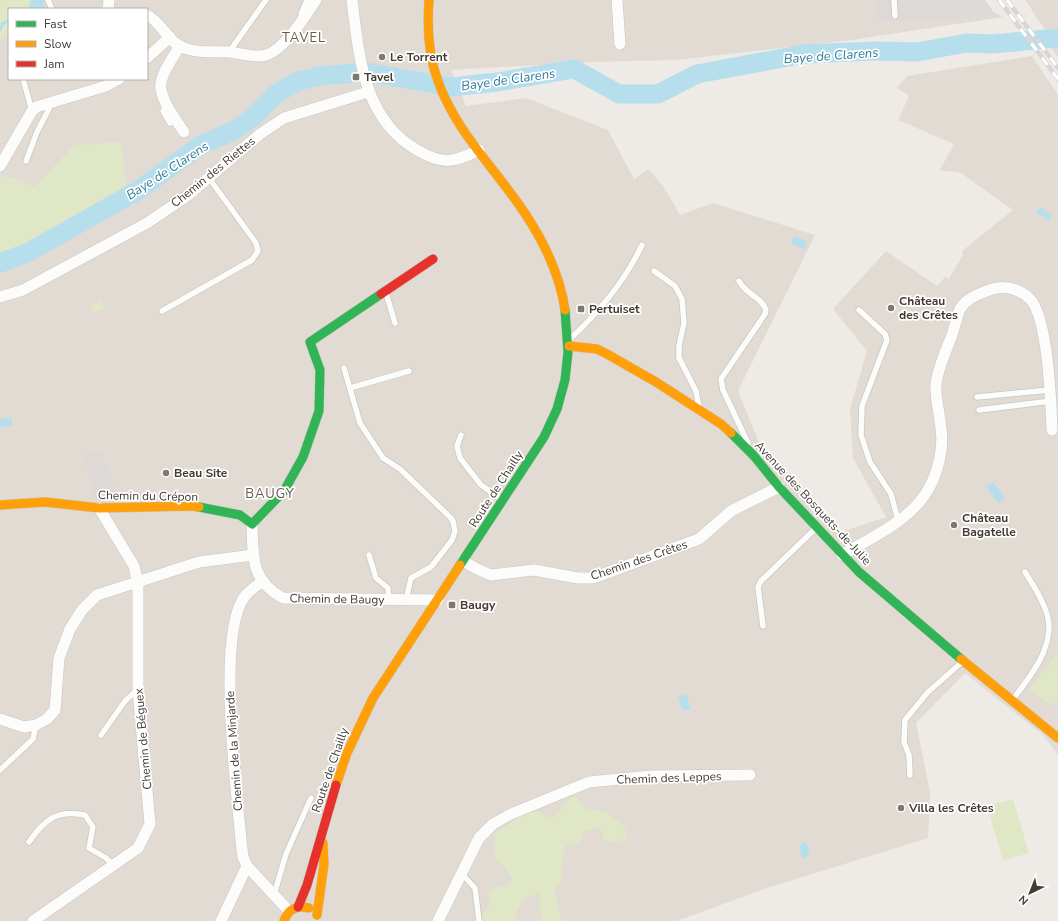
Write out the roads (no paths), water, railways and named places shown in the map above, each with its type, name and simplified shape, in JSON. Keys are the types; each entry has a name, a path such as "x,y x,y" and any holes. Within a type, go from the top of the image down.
{"street":[{"path":"148,16 156,21 180,46 208,52 228,52 260,57 274,52 297,26 316,0"},
{"path":"352,0 361,62 368,92 377,112 388,126 407,144 422,153 443,162 452,162 479,150"},
{"name":"Route de Chailly","path":"290,913 307,885 339,775 373,698 533,454 552,422 560,399 567,370 569,342 566,304 553,261 526,215 479,150 450,107 442,92 432,63 428,40 429,0"},
{"path":"617,0 620,44"},
{"path":"148,57 170,37"},
{"path":"180,46 170,62 161,83 166,105 184,132"},
{"path":"0,166 32,111 41,105 106,86 117,80"},
{"name":"Chemin des Riettes","path":"0,297 23,290 130,233 187,196 260,134 284,118 368,92"},
{"path":"252,524 284,491 303,457 319,411 320,370 310,342 433,259"},
{"path":"842,555 914,510 930,488 940,459 942,431 937,403 936,384 960,309 970,299 989,290 1007,287 1019,290 1031,300 1041,322 1051,396 1052,430"},
{"name":"Avenue des Bosquets-de-Julie","path":"569,342 597,349 607,354 700,409 721,424 754,456 779,486 842,555 963,662 1058,738"},
{"name":"Chemin des Crêtes","path":"463,560 491,575 534,570 578,578 593,578 699,539 731,511 779,486"},
{"name":"Chemin du Crépon","path":"0,505 45,502 100,508 191,506 240,514 252,524"},
{"name":"Chemin de Béguex","path":"32,921 138,848 150,824 138,690 138,584 134,566 100,508"},
{"name":"Chemin de Baugy","path":"252,524 252,555 262,582 271,592 283,598 438,600"},
{"path":"0,719 24,727 36,725 47,719 55,710 59,658 70,629 82,610 97,595 138,584 199,562 252,555"},
{"name":"Chemin de la Minjarde","path":"262,582 245,596 235,619 229,681 241,841 243,857 247,866 290,913"},
{"name":"Chemin des Leppes","path":"438,921 479,838 493,824 511,814 588,782 651,776 750,775"},
{"name":"Route de Chailly","path":"318,918 324,864 322,833"},
{"path":"220,921 247,866"},
{"path":"290,913 307,907 318,918"}],"lane":[{"path":"228,52 266,0"},
{"path":"297,26 307,0"},
{"path":"894,0 894,16"},
{"path":"23,80 32,111"},
{"path":"26,161 37,132 53,101"},
{"path":"166,105 163,111 170,123"},
{"path":"162,311 252,260 258,251 256,243 209,178"},
{"path":"569,342 594,316 621,283 642,245"},
{"path":"654,271 675,286 682,299 684,322 679,356 696,391 700,409"},
{"path":"739,281 744,289 762,303 766,310 765,314 724,373 721,385 754,456"},
{"path":"386,291 395,323"},
{"path":"859,310 885,334 887,340 862,406 861,435 870,462 891,494 898,520"},
{"path":"344,368 360,423 383,458 400,469 450,517 454,526 455,531 452,540 431,567 415,575 409,580 406,600"},
{"path":"350,388 409,371"},
{"path":"977,397 1051,396"},
{"path":"979,410 1022,403 1051,396"},
{"path":"461,435 457,446 460,458 481,485 503,500"},
{"path":"763,626 758,587 761,581 817,528"},
{"path":"369,555 376,578 388,588 389,600"},
{"path":"1012,701 1030,676 1045,650 1049,625 1043,605 1025,572"},
{"path":"910,775 909,755 904,742 905,720 928,692 963,662"},
{"path":"101,735 126,701 138,690"},
{"path":"0,770 33,739 36,725"},
{"path":"274,895 286,854 311,798"},
{"path":"29,842 41,825 55,816 75,813 85,815 93,827 90,848 106,858 112,865"},
{"path":"462,874 475,888 479,921"}],"water":[{"path":"31,0 44,0 44,8 28,8"},
{"path":"1040,207 1052,216 1049,221 1036,212"},
{"path":"794,236 807,241 804,249 791,244"},
{"path":"11,417 13,425 0,428 0,419"},
{"path":"993,482 1005,498 998,503 986,487"},
{"path":"686,694 691,709 683,711 678,697"},
{"path":"802,842 806,843 809,850 807,857 803,858 800,850"}],"waterway":[{"path":"0,30 3,23 8,21"},
{"name":"Baye de Clarens","path":"0,263 27,253 137,191 201,145 235,130 251,119 276,94 298,81 320,76 367,72 451,87 497,82 574,69 619,94 658,94 697,74 804,54 875,51 917,52 967,43 992,44 1058,38"}],"railway":[{"path":"999,0 1058,79"},
{"path":"1007,0 1058,68"}],"place":[{"name":"Le Torrent","path":"382,57"},
{"name":"Tavel","path":"356,77"},
{"name":"Château des Crêtes","path":"891,308"},
{"name":"Pertuiset","path":"581,309"},
{"name":"Beau Site","path":"166,473"},
{"name":"Château Bagatelle","path":"954,525"},
{"name":"Baugy","path":"452,605"},
{"name":"Villa les Crêtes","path":"901,808"}],"district":[{"name":"TAVEL","path":"304,37"},
{"name":"BAUGY","path":"270,493"}]}
